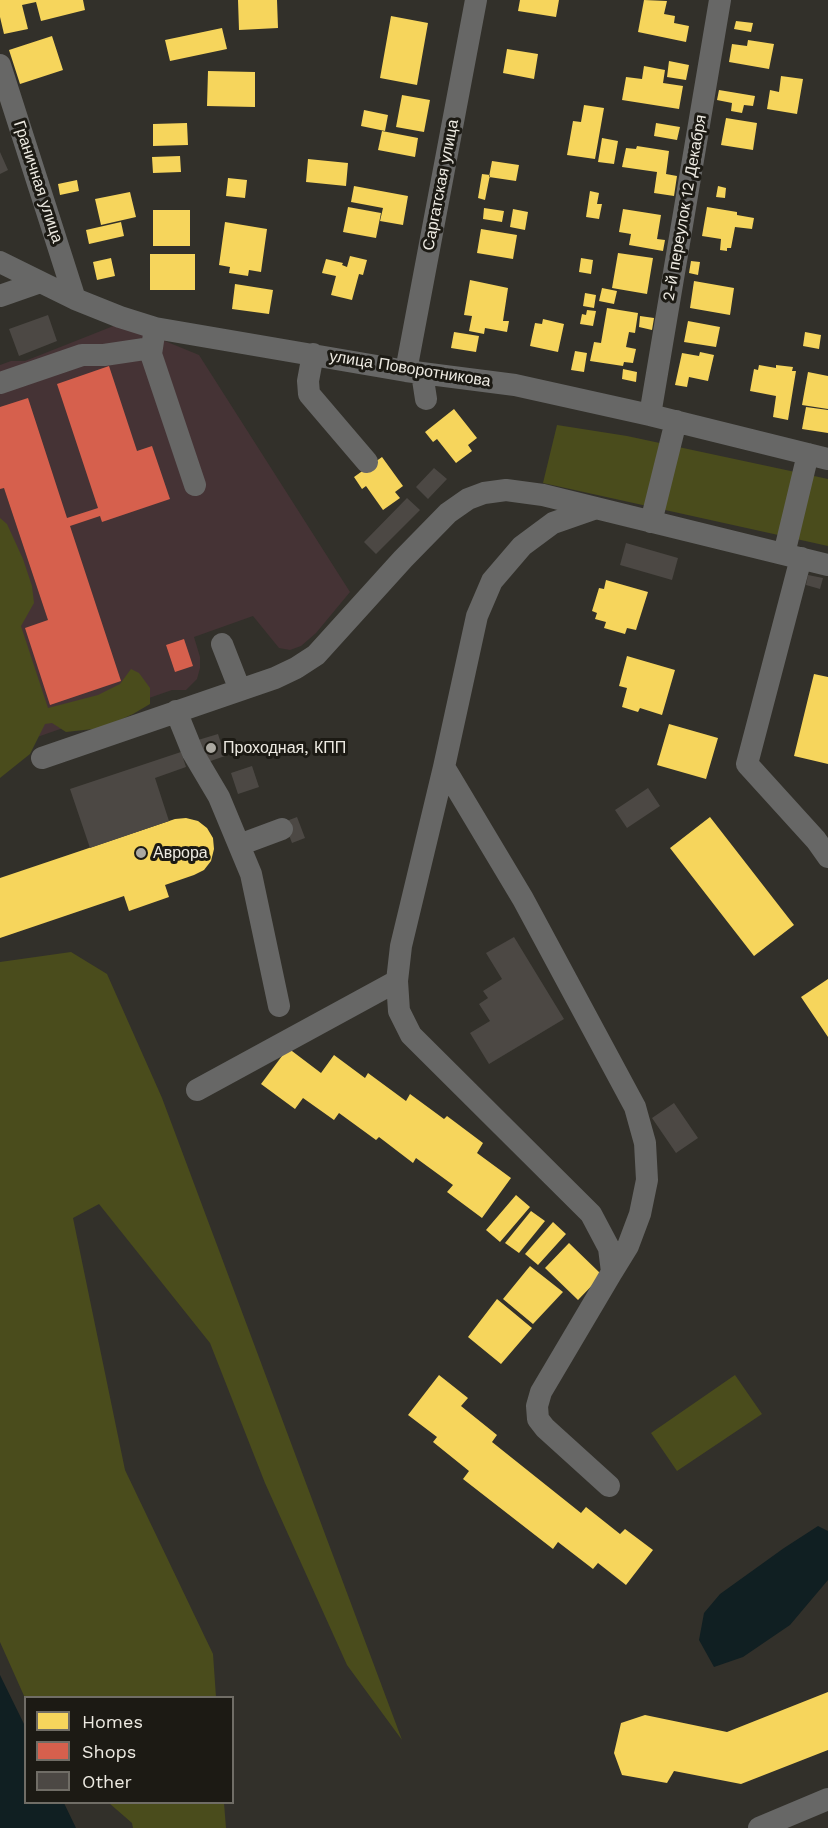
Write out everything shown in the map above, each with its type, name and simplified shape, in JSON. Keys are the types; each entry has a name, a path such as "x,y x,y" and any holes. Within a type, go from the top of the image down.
{"street":[{"name":"Саргатская улица","path":"426,399 414,372 476,0"},
{"name":"2-й переулок 12 Декабря","path":"650,415 720,0"},
{"name":"Граничная улица","path":"0,65 75,299"},
{"name":"улица Поворотникова","path":"0,262 75,299 120,317 153,338 314,354 414,372 515,385 650,415 818,457"},
{"path":"0,296 40,282"},
{"path":"0,382 82,355 104,355 153,338 151,354 195,485"},
{"path":"314,354 308,381 309,394 368,462"},
{"path":"651,522 676,422"},
{"path":"818,457 792,556 747,764 824,847"},
{"path":"42,758 274,678 296,668 316,654 402,559 448,513 468,499 484,493 506,490 543,495 828,565"},
{"path":"596,508 553,524 522,546 492,580 477,616 444,766 400,946 397,981 399,1011 411,1035 591,1214 609,1248 612,1272"},
{"path":"222,644 240,690"},
{"path":"176,711 193,753 219,797 251,874 279,1006"},
{"path":"444,766 523,898 635,1107 645,1143 647,1180 640,1214 628,1246 541,1392 537,1406 538,1419 545,1428 609,1486"},
{"path":"239,845 282,829"},
{"path":"197,1090 397,981"},
{"path":"759,1828 828,1799"}],"shaded area":[{"path":"121,323 199,355 350,592 316,633 301,646 290,650 279,648 253,616 194,637 200,657 200,668 197,679 186,690 172,690 0,750 0,365 11,361 25,361"},
{"path":"557,425 627,436 828,479 828,546 543,483"},
{"path":"0,518 7,524 32,586 34,603 21,626 48,708 98,695 120,684 131,669 139,673 150,688 150,704 102,728 66,732 52,723 45,724 30,754 0,778"},
{"path":"71,952 107,974 162,1098 402,1740 347,1665 265,1483 210,1343 99,1204 73,1218 125,1470 213,1654 216,1696 24,1696 0,1642 0,962"},
{"path":"735,1375 762,1414 677,1471 651,1433"},
{"path":"818,1526 828,1531 828,1580 790,1625 743,1657 714,1667 699,1640 704,1613 720,1594"},
{"path":"0,1675 24,1724 24,1804 64,1804 76,1828 0,1828"},
{"path":"110,1804 224,1804 226,1828 133,1828 132,1823"}],"building: Homes":[{"path":"0,0 83,0 85,10 41,21 36,2 22,5 28,29 4,34 0,17"},
{"path":"238,0 277,0 278,28 239,30"},
{"path":"520,0 559,0 556,17 518,11"},
{"path":"644,0 667,1 664,14 675,16 674,23 689,26 686,42 638,32"},
{"path":"391,16 428,23 417,85 380,78"},
{"path":"736,21 753,23 751,32 734,29"},
{"path":"222,28 227,49 170,61 165,40"},
{"path":"52,36 63,70 20,84 9,50"},
{"path":"748,40 774,44 769,69 729,62 732,44 747,46"},
{"path":"507,49 538,54 534,79 503,73"},
{"path":"669,61 689,65 686,80 667,77"},
{"path":"644,66 665,70 663,83 683,86 679,109 622,100 626,77 642,79"},
{"path":"208,71 255,72 255,107 207,106"},
{"path":"781,76 803,79 797,114 767,109 770,90 779,92"},
{"path":"719,90 755,96 753,106 744,105 742,113 731,111 732,103 717,100"},
{"path":"402,95 430,100 424,132 396,127"},
{"path":"584,105 604,108 595,159 567,155 573,121 581,122"},
{"path":"364,110 388,115 385,131 361,126"},
{"path":"726,118 757,123 753,150 721,145"},
{"path":"187,123 188,145 153,146 153,124"},
{"path":"656,123 680,127 677,140 654,136"},
{"path":"382,131 418,138 415,157 378,150"},
{"path":"602,138 618,141 614,164 598,162"},
{"path":"637,146 669,151 666,174 677,176 674,196 654,193 657,172 622,167 626,148 636,149"},
{"path":"180,156 181,172 153,173 152,157"},
{"path":"308,159 348,163 346,186 306,182"},
{"path":"492,161 519,165 516,181 489,177"},
{"path":"482,174 490,175 485,200 478,198"},
{"path":"228,178 247,180 245,198 226,196"},
{"path":"77,180 79,191 60,195 58,184"},
{"path":"354,186 408,196 403,225 380,221 383,208 351,202"},
{"path":"718,186 726,188 725,198 716,197"},
{"path":"590,191 599,193 597,204 602,204 599,219 586,217"},
{"path":"130,192 136,217 101,225 95,199"},
{"path":"348,207 381,213 376,238 343,232"},
{"path":"707,207 737,212 737,215 754,218 752,229 735,227 731,248 727,248 727,251 720,250 721,239 702,236"},
{"path":"484,208 504,211 502,222 483,219"},
{"path":"513,209 528,212 525,230 510,227"},
{"path":"623,209 661,215 657,239 665,240 663,251 629,245 631,234 619,232"},
{"path":"153,210 190,210 190,246 153,246"},
{"path":"121,222 124,236 89,244 86,230"},
{"path":"225,222 267,229 261,272 249,270 248,276 229,273 230,267 219,265"},
{"path":"481,229 517,235 513,259 477,253"},
{"path":"618,253 653,258 647,294 612,288"},
{"path":"150,254 195,254 195,290 150,290"},
{"path":"350,256 367,260 363,275 359,274 352,300 331,295 336,276 322,273 326,259 343,263 342,265 347,267"},
{"path":"111,258 115,276 97,280 93,262"},
{"path":"581,258 593,260 591,274 579,272"},
{"path":"691,261 700,262 698,275 689,273"},
{"path":"470,280 508,288 503,321 509,321 507,332 485,328 484,334 469,331 472,316 464,315"},
{"path":"694,281 734,288 730,315 690,308"},
{"path":"235,284 273,290 269,314 232,309"},
{"path":"602,288 617,291 614,304 599,301"},
{"path":"585,293 596,295 594,308 583,306"},
{"path":"607,308 638,313 635,333 629,332 626,347 636,349 633,363 624,362 623,366 590,361 594,342 601,343"},
{"path":"587,310 596,311 593,326 580,324 582,314 586,315"},
{"path":"640,316 654,318 652,330 639,327"},
{"path":"543,319 564,324 558,352 530,346 535,323 542,324"},
{"path":"688,321 720,327 716,347 684,342"},
{"path":"454,332 479,336 476,352 451,348"},
{"path":"805,332 821,335 819,349 803,346"},
{"path":"575,351 587,353 584,372 571,370"},
{"path":"700,352 714,355 708,381 689,377 687,387 675,385 682,353 699,356"},
{"path":"759,365 776,368 776,365 793,367 792,371 796,371 788,420 773,417 776,396 750,391 754,369 758,370"},
{"path":"623,369 637,372 636,382 622,379"},
{"path":"808,372 828,376 828,409 802,405"},
{"path":"806,407 828,410 828,433 802,429"},
{"path":"454,409 477,438 468,445 472,451 456,463 437,439 433,442 425,432"},
{"path":"382,457 403,486 395,492 400,498 383,510 366,486 362,489 354,477"},
{"path":"606,580 648,592 636,630 627,628 625,634 604,628 606,622 595,619 597,613 592,611 599,588 604,589"},
{"path":"627,656 675,670 662,715 640,708 638,712 622,707 627,688 619,686"},
{"path":"814,674 828,677 828,764 794,756"},
{"path":"669,724 718,738 706,779 657,765"},
{"path":"710,817 794,925 754,956 670,848"},
{"path":"186,818 198,821 207,828 213,838 214,849 211,861 204,870 165,885 169,897 129,911 124,896 0,938 0,878 175,819"},
{"path":"828,979 828,1037 801,997"},
{"path":"288,1048 321,1073 334,1055 365,1078 368,1073 406,1101 410,1094 444,1119 447,1116 483,1143 477,1153 511,1178 482,1218 447,1192 453,1185 416,1158 413,1163 379,1137 376,1140 339,1113 334,1120 303,1098 295,1109 261,1084"},
{"path":"516,1195 530,1207 500,1242 486,1230"},
{"path":"531,1211 545,1221 519,1253 505,1243"},
{"path":"553,1222 566,1234 538,1265 525,1254"},
{"path":"569,1243 602,1275 578,1300 545,1268"},
{"path":"530,1266 563,1292 533,1324 503,1299"},
{"path":"497,1299 532,1328 501,1364 468,1337"},
{"path":"439,1375 468,1398 461,1406 497,1435 492,1442 581,1513 586,1507 620,1534 625,1529 653,1550 626,1585 598,1563 593,1569 558,1542 553,1549 463,1479 469,1471 433,1442 437,1437 408,1415"},
{"path":"828,1692 828,1750 741,1784 674,1771 667,1783 622,1775 614,1753 621,1723 645,1715 727,1732"}],"building: Shops":[{"path":"109,366 137,451 152,446 170,499 102,522 100,516 70,526 121,681 50,705 25,628 48,620 4,488 0,489 0,407 28,398 67,518 98,508 57,384"},
{"path":"184,639 193,666 175,672 166,645"}],"building: Other":[{"path":"0,152 8,170 0,174"},
{"path":"48,315 57,341 19,356 9,329"},
{"path":"434,468 447,479 428,499 416,487"},
{"path":"407,498 420,510 376,554 364,542"},
{"path":"626,543 678,558 672,580 620,565"},
{"path":"808,575 823,578 820,589 806,585"},
{"name":"Проходная, КПП","path":"218,734 225,756 205,763 198,740"},
{"path":"181,752 186,767 155,778 169,821 90,848 70,789"},
{"name":"Проходная, КПП","path":"252,766 259,787 238,794 231,773"},
{"path":"648,788 660,806 627,828 615,810"},
{"path":"297,817 305,838 292,843 284,822"},
{"path":"514,937 564,1019 489,1064 470,1033 490,1021 479,1004 488,998 483,991 502,979 486,953"},
{"path":"674,1103 698,1138 676,1153 652,1118"}],"place":[{"name":"Проходная, КПП","path":"211,748"},
{"name":"Аврора","path":"141,853"}]}
